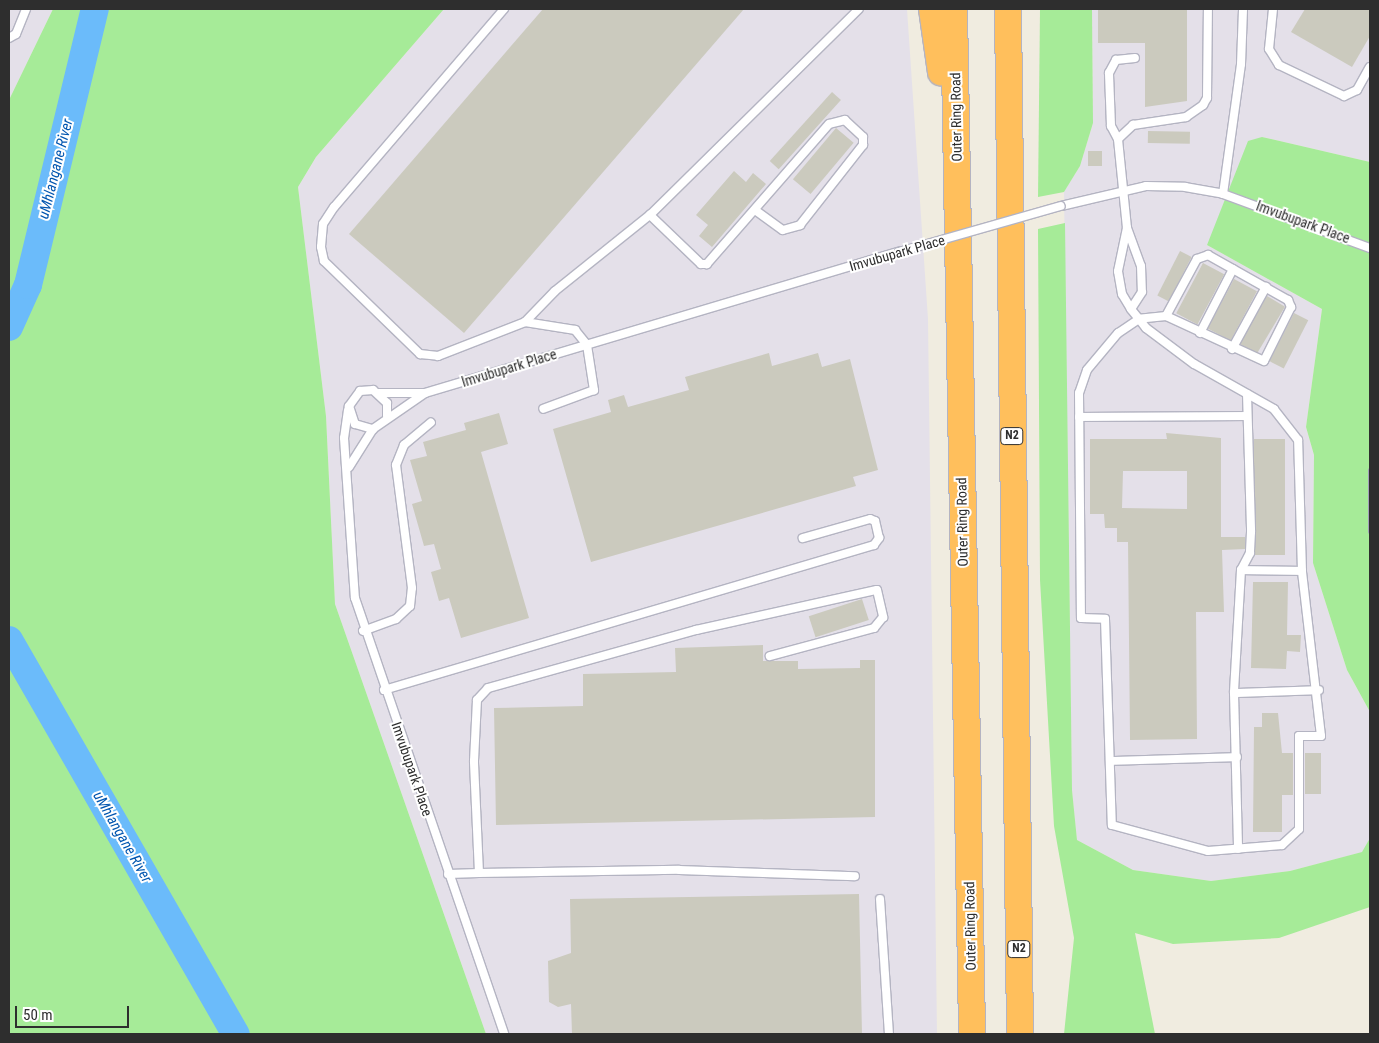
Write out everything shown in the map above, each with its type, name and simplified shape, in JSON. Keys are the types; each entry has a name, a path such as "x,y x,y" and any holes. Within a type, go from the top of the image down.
{"highway":[{"path":"932,9 957,184"},
{"name":"Outer Ring Road","path":"954,9 972,1034"},
{"name":"N2","path":"1008,9 1020,1034"}],"lane":[{"path":"9,38 16,34 26,9"},
{"path":"504,9 334,207 323,224 321,247 324,261 420,354 438,356 525,322 555,291 650,215 859,9"},
{"path":"1118,139 1133,125 1186,117 1203,105 1207,98 1208,9"},
{"path":"1223,194 1241,64 1243,9"},
{"path":"1273,9 1269,49 1280,65 1344,96 1357,90 1370,67"},
{"path":"1131,309 1142,286 1139,254 1127,228 1118,139 1111,126 1109,73 1116,60 1135,58"},
{"path":"650,215 704,264 755,210 829,124 845,120 863,137 863,146 794,228 783,230 755,210"},
{"name":"Imvubupark Place","path":"348,469 373,429 387,416 425,393 899,252 1122,190 1185,187 1223,194 1370,248"},
{"path":"1127,228 1118,271 1120,289 1139,319 1194,364 1274,409 1298,440 1302,571 1307,632 1319,690 1322,736 1299,736 1299,829 1282,845 1208,850 1112,825 1105,619 1081,618 1079,393 1087,370 1118,334 1139,319 1166,316 1256,361 1266,359 1291,308 1288,300 1208,254 1200,257 1166,316"},
{"path":"1200,333 1233,268"},
{"path":"1232,349 1266,288"},
{"path":"525,322 568,327 587,345 592,393 543,409"},
{"name":"Imvubupark Place","path":"425,393 360,391 348,406 344,426 348,469 351,576 363,631 504,1034"},
{"path":"379,393 387,403 387,416"},
{"path":"1238,849 1234,693 1241,570 1250,553 1251,532 1246,416 1247,394"},
{"path":"348,406 355,424 373,429"},
{"path":"1080,418 1246,416"},
{"path":"363,631 396,619 410,606 412,588 396,465 404,445 431,422"},
{"path":"384,690 874,544 879,538 874,521 870,519 803,538"},
{"path":"1241,570 1302,571"},
{"path":"479,872 474,761 477,700 488,688 696,630 877,590 883,616 874,628 770,656"},
{"path":"1234,693 1319,690"},
{"path":"1110,761 1237,757"},
{"path":"448,874 679,870 855,876"},
{"path":"880,899 889,1034"}],"shaded area":[{"path":"9,9 53,9 9,100"},
{"path":"444,9 907,9 928,319 937,1034 486,1034 335,604 326,416 298,187 316,157"},
{"path":"1092,9 1370,9 1370,162 1262,137 1207,245 1322,309 1306,427 1314,455 1313,563 1347,670 1370,712 1370,838 1363,852 1290,871 1211,881 1133,870 1077,840 1072,790 1064,192 1080,166 1093,123"}],"green space":[{"path":"53,9 444,9 316,157 298,187 326,416 335,604 486,1034 9,1034 9,100"},
{"path":"1040,9 1092,9 1093,123 1080,166 1064,192 1038,197"},
{"path":"1262,137 1370,162 1370,712 1347,670 1313,563 1314,455 1306,427 1322,309 1207,245 1248,141"},
{"path":"1065,223 1072,790 1077,840 1133,870 1211,881 1290,871 1362,852 1370,838 1370,907 1279,938 1173,944 1135,933 1155,1034 1064,1034 1074,938 1054,826 1040,580 1038,229"}],"building":[{"path":"543,9 744,9 464,333 349,234"},
{"path":"1098,9 1187,9 1187,101 1145,107 1145,43 1098,43"},
{"path":"1305,9 1370,9 1370,36 1352,67 1291,32"},
{"path":"832,92 841,100 779,169 770,161"},
{"path":"836,128 854,143 811,194 793,179"},
{"path":"1148,131 1190,132 1190,144 1148,143"},
{"path":"1088,151 1102,151 1102,166 1088,166"},
{"path":"734,171 746,182 753,173 766,184 712,247 699,236 708,225 696,215"},
{"path":"1180,251 1192,257 1169,301 1157,296"},
{"path":"1203,263 1224,274 1197,325 1176,313"},
{"path":"1234,279 1257,291 1231,341 1208,328"},
{"path":"1267,296 1285,307 1257,354 1239,343"},
{"path":"1294,313 1308,320 1284,368 1269,361"},
{"path":"769,353 772,366 818,353 822,367 850,359 878,470 853,477 856,486 591,562 553,429 611,412 608,400 624,395 628,407 689,390 685,377"},
{"path":"499,413 508,444 481,452 529,618 461,638 449,598 439,601 431,572 441,569 434,544 424,546 412,504 422,501 410,460 427,456 423,442 466,430 464,423"},
{"path":"1166,433 1221,438 1221,537 1245,537 1245,549 1222,550 1224,612 1196,612 1197,739 1130,740 1128,542 1117,542 1117,528 1105,528 1104,514 1090,514 1090,439 1167,439","holes":["1123,471 1187,471 1187,509 1122,508"]},
{"path":"1254,439 1285,439 1285,555 1254,555"},
{"path":"1253,582 1288,582 1287,635 1301,635 1300,652 1287,651 1286,669 1251,668"},
{"path":"862,599 869,620 816,637 809,616"},
{"path":"763,645 763,661 798,661 798,669 860,668 860,660 875,660 875,817 496,825 494,708 583,706 583,674 676,672 675,648"},
{"path":"1262,713 1278,713 1282,753 1293,753 1293,795 1282,795 1282,832 1253,832 1254,727 1262,727"},
{"path":"1305,753 1321,753 1321,794 1305,794"},
{"path":"859,894 862,1034 572,1034 571,1004 558,1007 549,1002 548,961 571,953 570,899"}],"waterway":[{"name":"uMhlangane River","path":"9,327 28,285 95,9"},
{"name":"uMhlangane River","path":"9,640 236,1034"}],"railway":[{"path":"1370,470 1370,532"}]}
